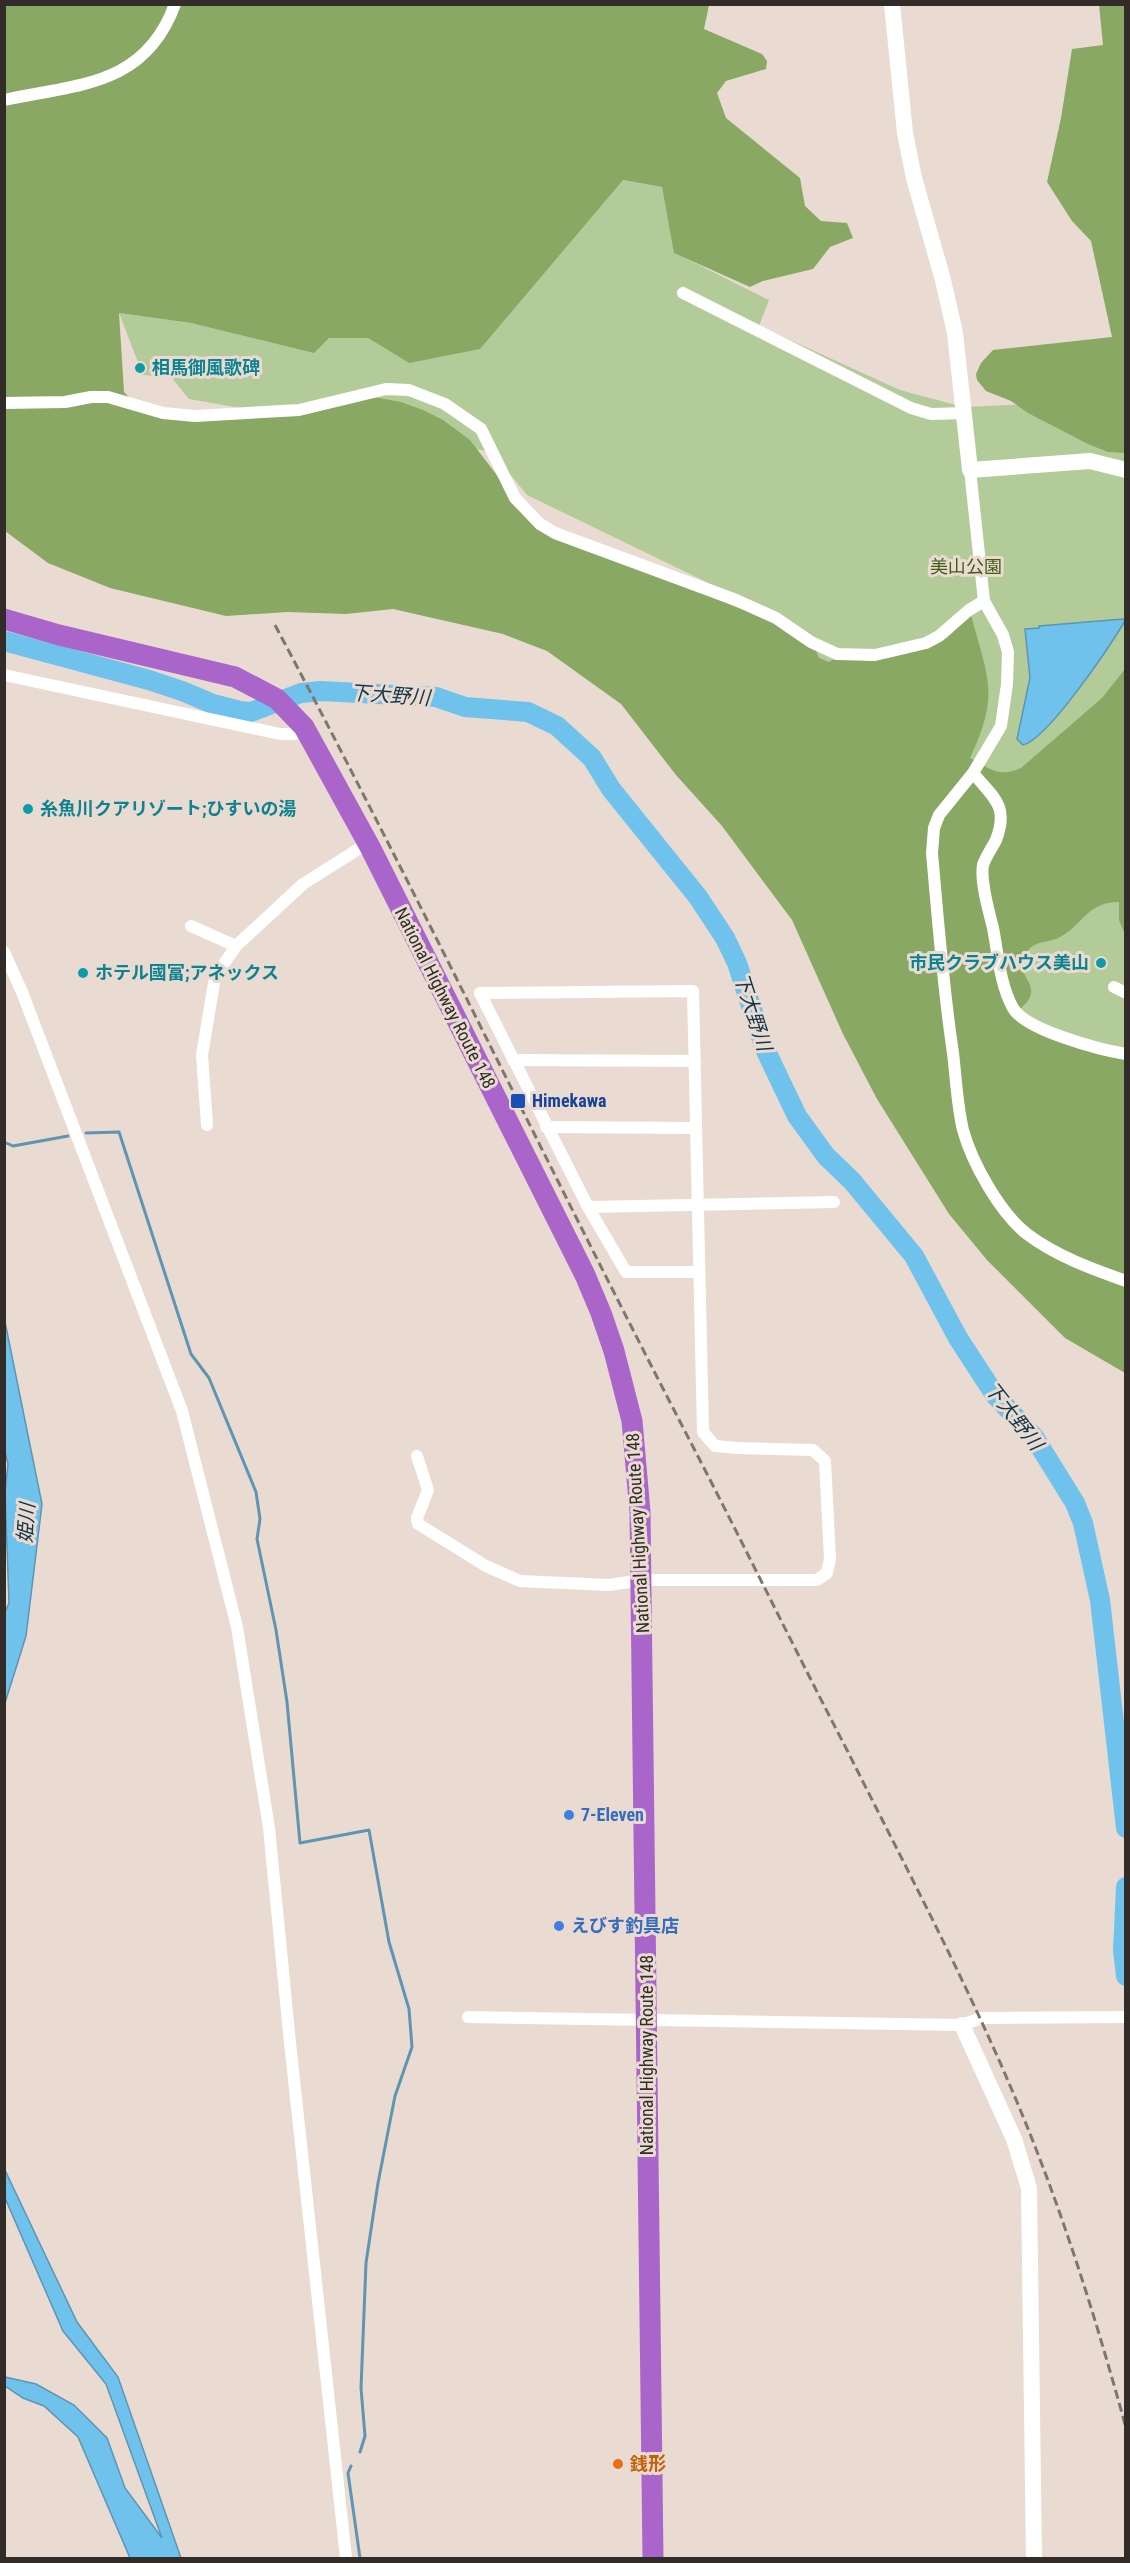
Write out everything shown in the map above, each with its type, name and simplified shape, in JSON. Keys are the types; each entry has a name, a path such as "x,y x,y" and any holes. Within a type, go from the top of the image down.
{"highway":[{"name":"National Highway Route 148","path":"4,619 59,635 235,677 271,695 288,708 304,727 368,843 585,1275 601,1313 619,1369 632,1421 638,1473 642,1580 652,2559"}],"street":[{"path":"4,100 88,85 118,73 147,53 168,24 175,4"},
{"path":"892,4 905,133 914,178 944,280 955,333 984,601 1003,635 1008,652 1007,684 1001,726 973,773 939,815 934,828 932,853 950,1041 963,1129 990,1188 1013,1220 1027,1234 1081,1265 1125,1281"},
{"path":"683,293 911,408 931,414 965,413"},
{"path":"4,403 65,402 91,397 108,397 164,413 195,416 299,410 386,389 409,390 445,404 481,429 515,498 540,524 555,533 736,600 776,618 811,642 837,654 874,655 926,643 939,636 969,610 984,601"},
{"path":"970,470 1090,461 1125,470"},
{"path":"4,675 280,734 295,734 304,727"},
{"path":"973,773 997,801 1003,816 996,840 983,866 984,887 1011,1006 1019,1017 1041,1029 1125,1054"},
{"path":"207,1125 202,1055 215,978 236,946 303,884 368,843"},
{"path":"191,926 236,946"},
{"path":"4,952 22,992 182,1411 237,1627 269,1828 346,2559"},
{"path":"1114,987 1125,993"},
{"path":"417,1456 428,1490 417,1518 418,1524 486,1566 520,1581 609,1585 642,1580 817,1580 827,1573 830,1559 825,1461 813,1450 715,1446 703,1432 698,1272 700,1206 693,992 480,993 546,1127 588,1207 626,1272 698,1272"},
{"path":"513,1060 695,1061"},
{"path":"546,1127 696,1128"},
{"path":"588,1207 834,1202"},
{"path":"468,2017 962,2025 981,2018 1125,2017"},
{"path":"962,2025 1014,2139 1029,2188 1034,2559"}],"green space":[{"path":"4,5 709,5 704,29 762,54 767,61 766,69 726,81 717,93 726,118 800,178 805,206 821,221 847,223 853,238 830,247 813,269 763,281 750,287 674,253 662,187 623,180 480,349 409,363 368,338 329,338 314,353 191,323 119,313 124,392 139,408 171,418 374,397 401,402 423,410 443,420 470,440 535,525 778,624 815,648 819,658 829,662 836,658 872,661 916,651 947,638 971,615 986,671 988,702 985,718 970,758 995,771 1006,772 1021,768 1102,698 1125,669 1125,934 1119,920 1119,902 1108,903 1093,910 1060,937 1034,945 1027,952 1023,962 1023,969 1031,989 1030,996 1024,1005 1012,1015 1036,1032 1050,1038 1125,1058 1125,1373 1065,1338 987,1260 949,1214 877,1099 843,1034 792,920 722,826 676,775 621,704 547,651 503,634 393,609 346,614 287,612 226,616 110,588 48,563 5,531"},
{"path":"1099,5 1125,5 1125,453 1108,452 1088,444 1028,413 1011,401 986,391 977,380 976,374 981,363 993,350 1112,337 1091,241 1072,221 1047,182 1061,118 1072,49 1103,45"},
{"name":"美山公園","path":"623,180 662,187 675,253 769,300 759,326 900,390 963,407 1125,400 1125,1189 729,593 527,495 492,452 189,399 171,377 143,375 119,313 191,323 250,336 368,338 409,363"}],"water":[{"path":"1123,619 1125,621 1078,690 1047,727 1023,745 1017,739 1030,678 1025,629"},
{"name":"姫川","path":"4,1317 42,1504 26,1636 5,1703 4,1614 9,1603 5,1492 8,1464 4,1449"},
{"path":"4,2168 77,2322 118,2377 181,2558 130,2558 78,2437 44,2406 23,2398 5,2386 5,2377 36,2384 74,2405 107,2438 125,2488 162,2538 106,2384 63,2331 5,2198"}],"waterway":[{"name":"下大野川","path":"4,641 149,680 213,704 240,711 251,712 301,693 321,691 436,697 465,707 528,712 557,726 592,758 611,789 698,897 725,938 737,963 765,1049 797,1116 826,1156 852,1181 914,1256 958,1338 995,1395 1034,1437 1075,1503 1083,1523 1100,1600 1126,1828"},
{"path":"86,1133 119,1132 191,1354 209,1378 256,1492 260,1519 257,1539 276,1630 287,1702 300,1843 369,1830 389,1942 409,2009 412,2047 395,2096 378,2183 366,2263 361,2388 365,2436 360,2452"},
{"path":"4,1142 13,1146 68,1136"},
{"name":"下大野川","path":"1126,1887 1123,1950 1126,1976"},
{"path":"351,2466 348,2473 360,2558"}],"railway":[{"path":"275,625 380,828 960,1977 1022,2114 1052,2191 1091,2309 1126,2428"}],"place":[{"name":"相馬御風歌碑","path":"140,368"},
{"name":"糸魚川クアリゾート;ひすいの湯","path":"28,809"},
{"name":"市民クラブハウス美山","path":"1101,963"},
{"name":"ホテル國富;アネックス","path":"83,973"},
{"name":"Himekawa","path":"518,1101"},
{"name":"7-Eleven","path":"569,1815"},
{"name":"えびす釣具店","path":"559,1926"},
{"name":"銭形","path":"618,2464"}]}
